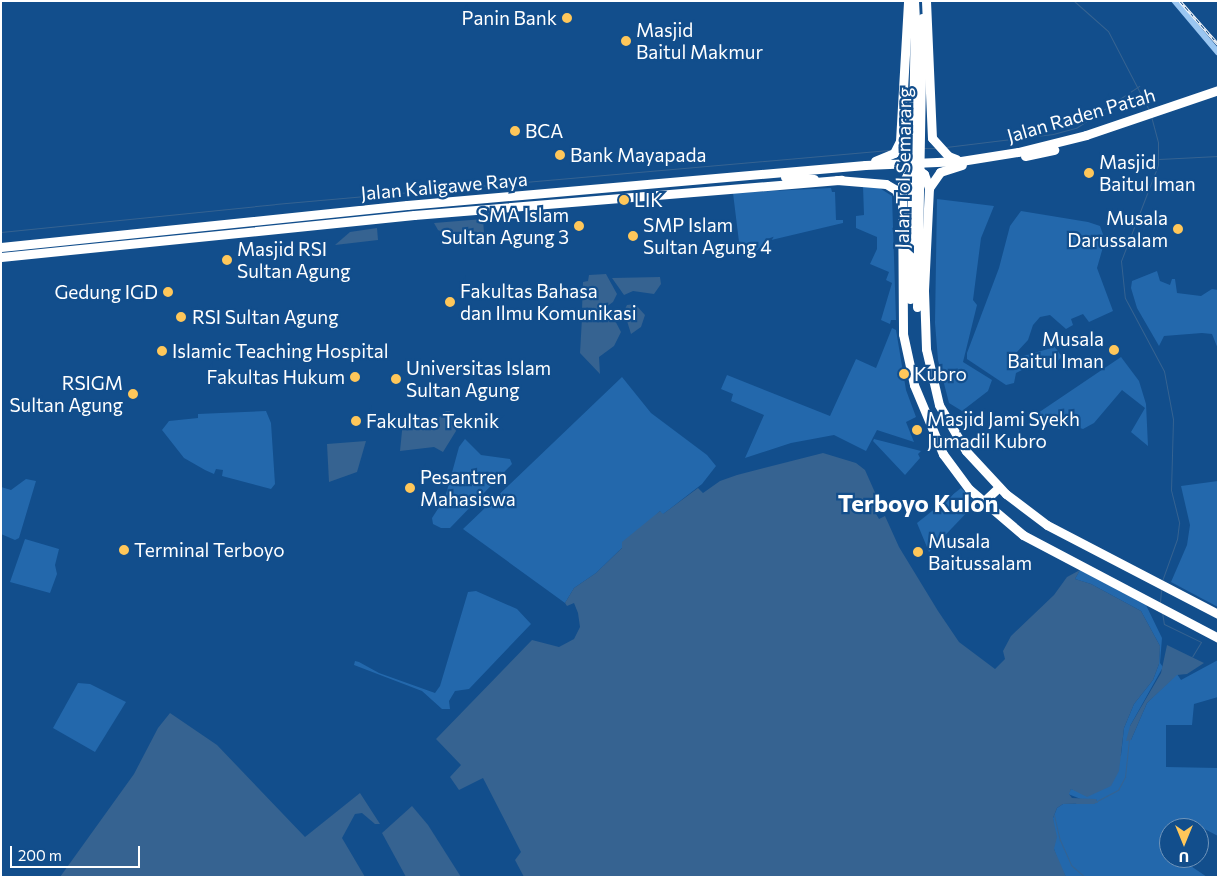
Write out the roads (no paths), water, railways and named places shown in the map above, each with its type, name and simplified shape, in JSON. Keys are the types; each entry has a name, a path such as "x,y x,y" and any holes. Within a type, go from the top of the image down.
{"highway":[{"path":"908,1 899,144 890,160 918,168 924,174 929,188 925,334 935,389 947,421 966,452 999,487 1047,525 1218,614"},
{"name":"Jalan Tol Semarang","path":"914,1 918,18 917,307 925,334"},
{"path":"924,1 932,138 945,153 964,163"},
{"name":"Jalan Tol Semarang","path":"903,334 910,299 918,18 924,1"},
{"name":"Jalan Raden Patah","path":"918,168 964,163 1018,152 1139,120 1218,90"},
{"name":"Jalan Raden Patah","path":"1181,105 1218,96"},
{"name":"Jalan Raden Patah","path":"890,160 964,163"},
{"name":"Jalan Kaligawe Raya","path":"1,252 865,165 890,160"},
{"path":"936,162 918,168 905,176 901,202 903,334 914,385 939,447 961,479 983,502 1023,535 1120,589 1218,638"},
{"path":"929,188 940,172 964,163"},
{"path":"1,241 511,191 840,164 854,166"},
{"path":"781,177 918,168"},
{"path":"781,177 842,180 891,186 898,192 901,202"},
{"name":"Jalan Kaligawe Raya","path":"411,210 781,177"},
{"path":"411,210 842,180"},
{"path":"1,257 271,224"},
{"name":"Jalan Kaligawe Raya","path":"1,247 271,224"},
{"path":"983,502 999,487"}],"street":[{"path":"1175,1 1218,52"}],"waterway":[{"path":"1074,1 1108,31 1149,110"},
{"path":"946,147 1053,134 1076,128 1139,86"},
{"path":"1151,116 1158,142 1158,165 1121,261 1125,298 1164,371 1173,419 1171,490 1179,523 1177,539 1162,581"},
{"path":"923,148 937,148"},
{"path":"901,150 909,149"},
{"path":"1,232 275,204 889,150"},
{"path":"1159,159 1218,156"},
{"path":"1160,603 1161,587"},
{"path":"1162,612 1164,624 1201,642 1192,657"},
{"path":"1097,801 1118,790 1125,777 1129,739"},
{"path":"1076,803 1094,803"},
{"path":"1054,815 1060,840 1071,865 1085,877"}],"railway":[{"path":"1180,1 1218,44"}],"place":[{"name":"Panin Bank","path":"567,18"},
{"name":"Masjid Baitul Makmur","path":"626,41"},
{"name":"BCA","path":"515,131"},
{"name":"Bank Mayapada","path":"560,155"},
{"name":"Masjid Baitul Iman","path":"1089,173"},
{"name":"LIK","path":"624,200"},
{"name":"SMA Islam Sultan Agung 3","path":"579,226"},
{"name":"Musala Darussalam","path":"1178,229"},
{"name":"SMP Islam Sultan Agung 4","path":"633,236"},
{"name":"Masjid RSI Sultan Agung","path":"227,260"},
{"name":"Gedung IGD","path":"168,292"},
{"name":"Fakultas Bahasa dan Ilmu Komunikasi","path":"450,302"},
{"name":"RSI Sultan Agung","path":"181,317"},
{"name":"Musala Baitul Iman","path":"1114,350"},
{"name":"Islamic Teaching Hospital","path":"162,351"},
{"name":"Kubro","path":"904,374"},
{"name":"Fakultas Hukum","path":"355,377"},
{"name":"Universitas Islam Sultan Agung","path":"396,379"},
{"name":"RSIGM Sultan Agung","path":"133,394"},
{"name":"Fakultas Teknik","path":"356,421"},
{"name":"Masjid Jami Syekh Jumadil Kubro","path":"917,430"},
{"name":"Pesantren Mahasiswa","path":"410,488"},
{"name":"Terminal Terboyo","path":"124,550"},
{"name":"Musala Baitussalam","path":"918,552"}],"district":[{"name":"Terboyo Kulon","path":"918,503"}]}
